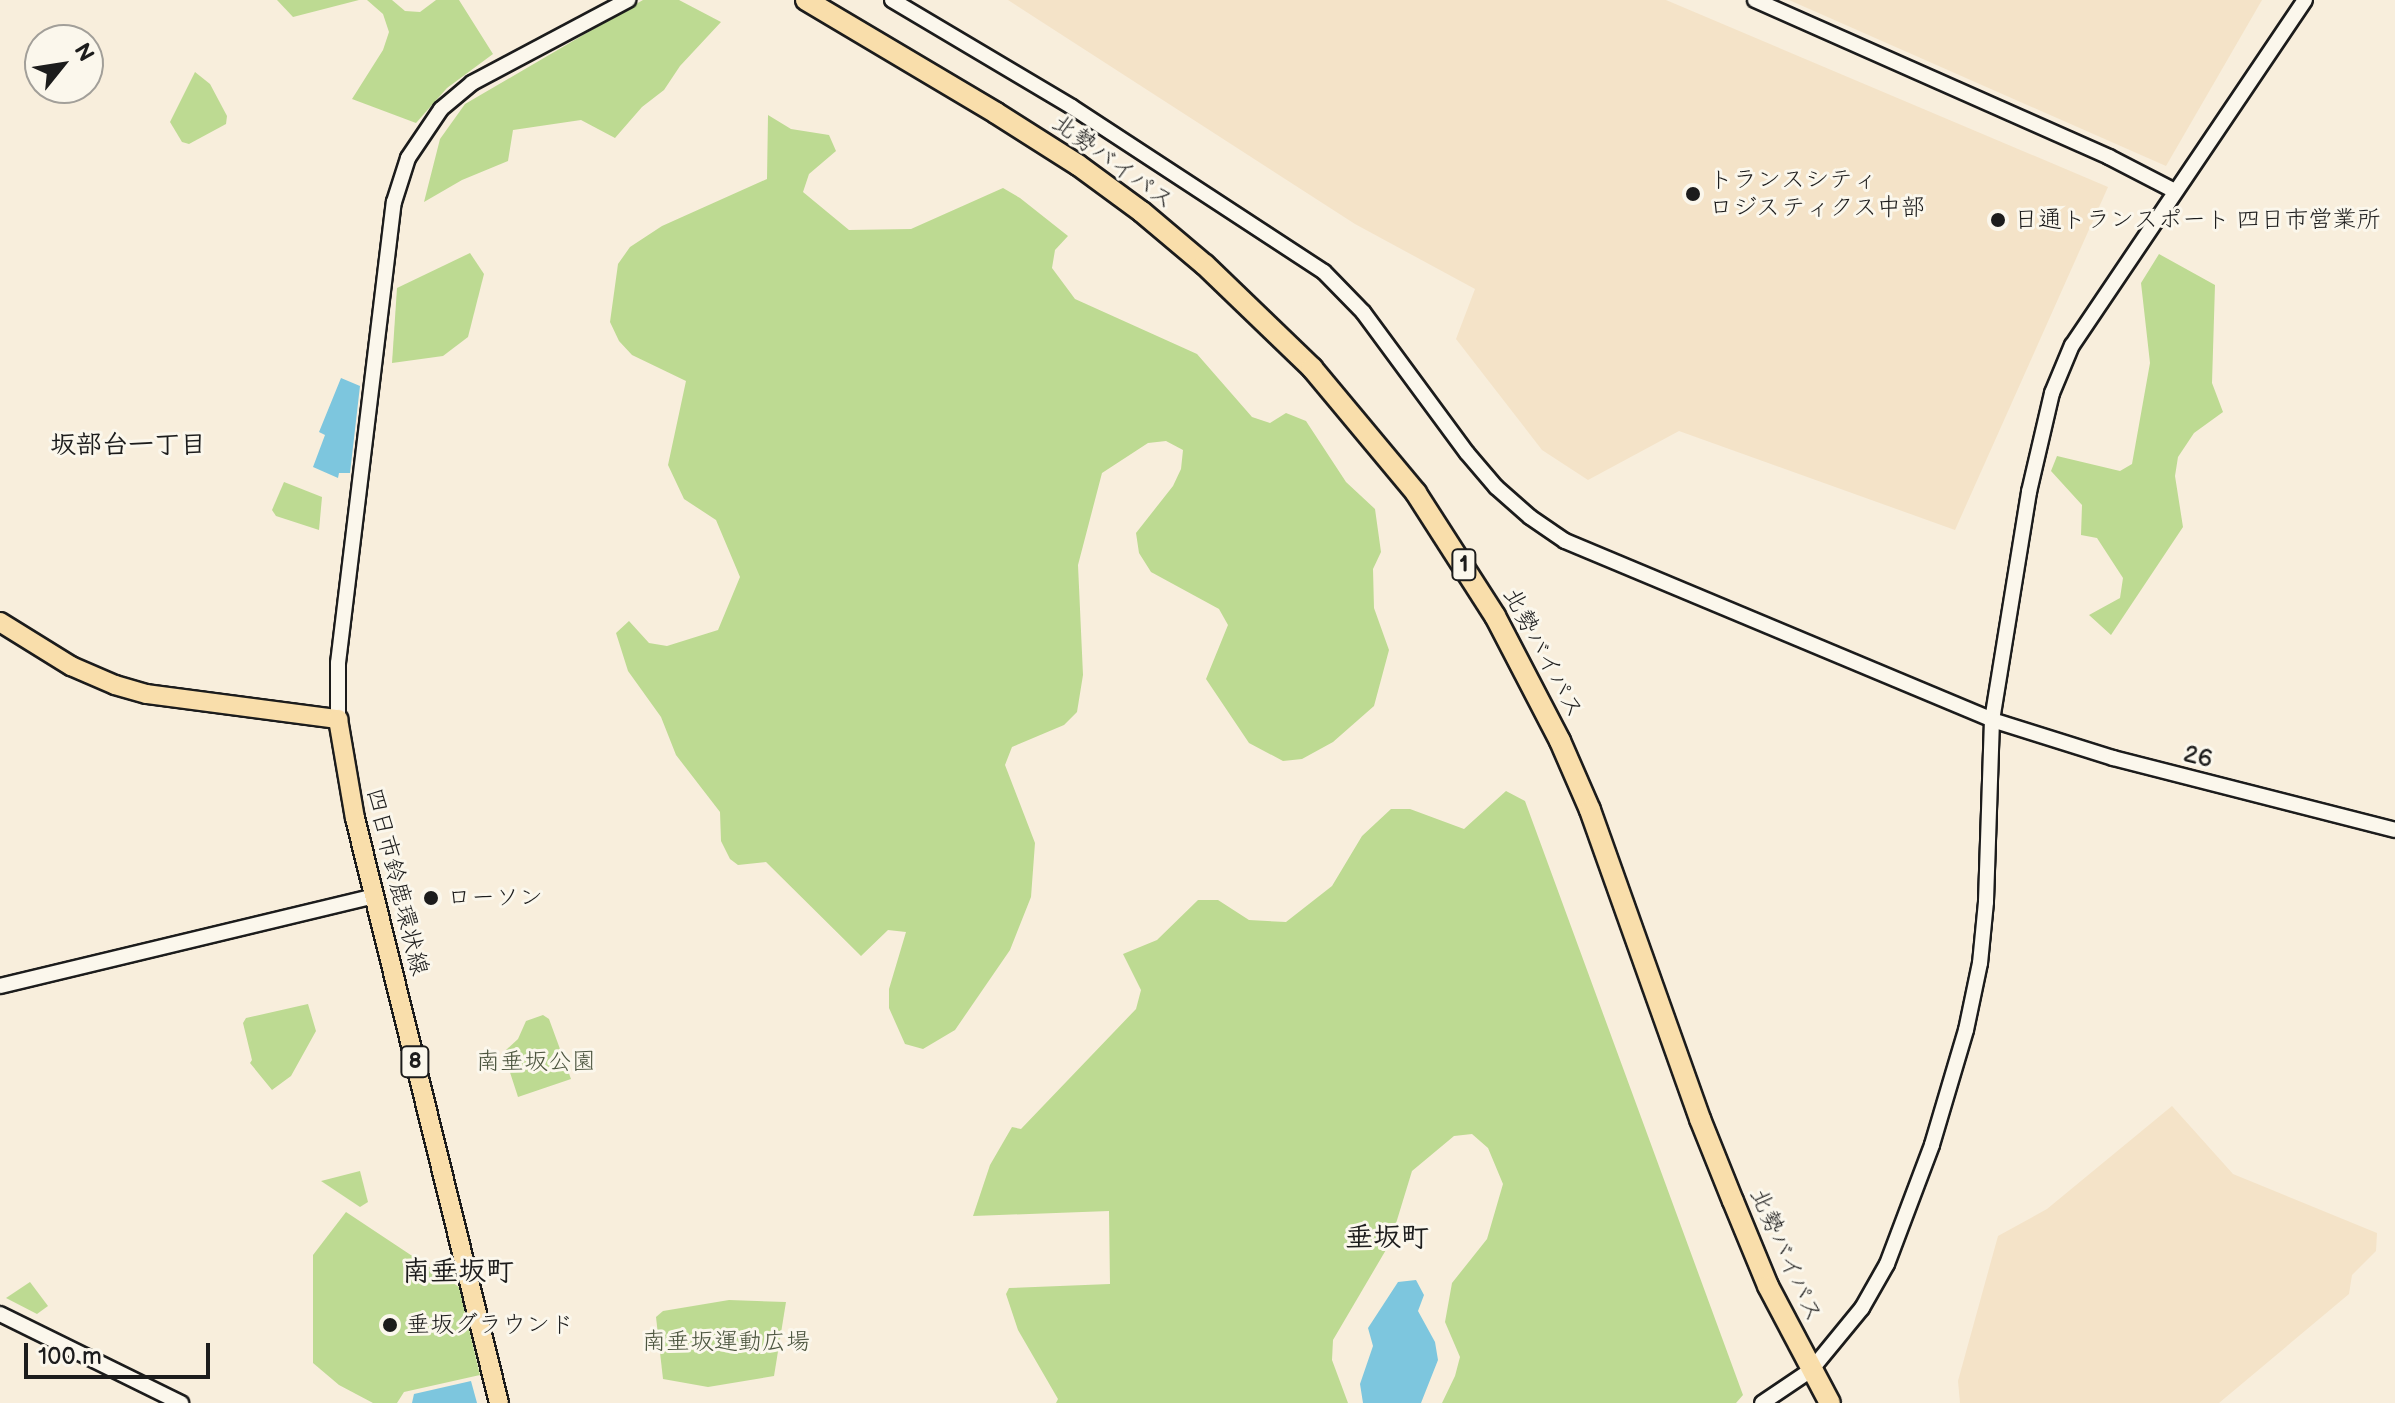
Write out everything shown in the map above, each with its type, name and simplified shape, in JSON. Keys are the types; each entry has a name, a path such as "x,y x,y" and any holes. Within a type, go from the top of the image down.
{"highway":[{"name":"北勢バイパス","path":"806,0 996,113 1078,165 1142,212 1228,286 1312,368 1416,493 1495,616 1560,741 1600,837 1700,1119 1768,1286 1830,1403"}],"main road":[{"path":"0,622 71,666 115,685 147,694 338,719"},
{"name":"四日市鈴鹿環状線","path":"338,719 340,748 499,1403"}],"street":[{"path":"338,719 338,663 394,202 408,158 441,109 472,83 628,0"},
{"name":"26","path":"892,0 1072,107 1324,272 1363,312 1482,472 1516,505 1565,541 1992,720 2113,758 2395,830"},
{"path":"1755,0 2109,157 2175,191"},
{"path":"1762,1403 1811,1370 1862,1308 1887,1264 1927,1159 1966,1030 1980,963 1986,902 1992,720 2029,492 2052,393 2072,345 2305,0"},
{"path":"0,986 375,896"},
{"path":"0,1314 181,1403"}],"shaded area":[{"path":"1008,0 1666,0 2108,187 1955,530 1679,431 1588,480 1542,450 1456,339 1475,289 1355,224"},
{"path":"1789,0 2262,0 2166,166"},
{"path":"2172,1106 2233,1174 2377,1233 2376,1251 2352,1275 2349,1294 2219,1403 1960,1403 1958,1381 1998,1236 2047,1209"}],"green space":[{"path":"277,0 359,0 293,17"},
{"path":"367,0 392,0 405,11 420,12 436,0 459,0 493,54 447,88 416,123 352,99 383,50 389,32 383,14"},
{"path":"643,0 679,0 721,22 680,66 664,90 642,107 615,138 581,120 513,130 508,161 462,180 424,202 440,139 465,104"},
{"path":"195,72 210,84 227,116 226,124 189,144 182,142 170,122"},
{"path":"768,115 791,129 829,135 836,151 809,174 803,192 849,230 911,229 1003,188 1020,198 1068,236 1055,250 1052,268 1075,299 1197,354 1252,417 1270,423 1286,413 1306,421 1346,482 1375,509 1381,552 1373,569 1374,608 1389,650 1374,706 1333,742 1302,759 1283,761 1249,743 1206,679 1228,625 1219,609 1151,572 1139,553 1136,533 1173,486 1181,469 1183,450 1166,441 1148,443 1102,473 1078,565 1083,675 1077,712 1064,725 1012,747 1005,765 1035,843 1031,897 1010,950 955,1030 923,1049 905,1044 889,1008 889,989 906,932 888,930 861,956 766,862 738,865 730,859 721,841 720,812 676,755 661,717 628,671 616,633 629,621 649,643 667,646 718,630 740,577 716,520 684,499 668,465 686,381 632,355 619,341 610,322 618,264 630,247 662,226 767,179"},
{"path":"470,253 484,274 468,337 443,356 392,363 397,288"},
{"path":"2159,254 2215,285 2212,383 2223,412 2194,433 2178,457 2175,476 2183,527 2111,635 2089,615 2120,598 2123,578 2097,538 2081,535 2082,505 2051,471 2057,456 2120,471 2132,464 2150,363 2141,283"},
{"path":"284,482 322,497 319,530 276,516 272,510"},
{"path":"1506,791 1525,801 1743,1395 1736,1403 1442,1403 1460,1357 1445,1322 1452,1283 1487,1239 1503,1184 1488,1148 1472,1134 1454,1136 1412,1171 1390,1243 1333,1340 1332,1360 1348,1403 1056,1403 1058,1399 1018,1330 1006,1294 1009,1288 1110,1284 1109,1211 973,1216 990,1165 1012,1127 1021,1129 1136,1009 1141,990 1123,954 1157,940 1198,900 1218,900 1249,920 1286,922 1332,886 1362,836 1391,809 1410,809 1464,829"},
{"path":"308,1004 316,1031 291,1076 272,1090 250,1063 252,1060 243,1023 246,1018"},
{"name":"南垂坂公園","path":"543,1015 549,1019 571,1079 518,1097 505,1057 506,1050 518,1039 526,1021"},
{"path":"360,1171 368,1202 360,1207 321,1181"},
{"name":"垂坂グラウンド","path":"346,1212 459,1287 480,1375 404,1392 397,1403 373,1403 339,1385 313,1363 313,1255"},
{"path":"30,1282 48,1306 37,1314 6,1298"},
{"name":"南垂坂運動広場","path":"729,1300 786,1302 774,1376 708,1387 663,1379 656,1317 663,1311"}],"water":[{"path":"341,378 360,386 350,473 339,473 338,478 313,467 325,435 319,432"},
{"path":"1416,1280 1424,1295 1418,1311 1435,1342 1438,1360 1421,1403 1363,1403 1360,1384 1373,1346 1368,1328 1398,1282"},
{"path":"471,1381 477,1403 412,1403 414,1394"}],"place":[{"name":"トランスシティ ロジスティクス中部","path":"1693,194"},
{"name":"日通トランスポート 四日市営業所","path":"1998,220"},
{"name":"ローソン","path":"431,898"},
{"name":"垂坂グラウンド","path":"390,1325"}],"district":[{"name":"坂部台一丁目","path":"128,446"},
{"name":"垂坂町","path":"1387,1238"},
{"name":"南垂坂町","path":"458,1272"}]}
